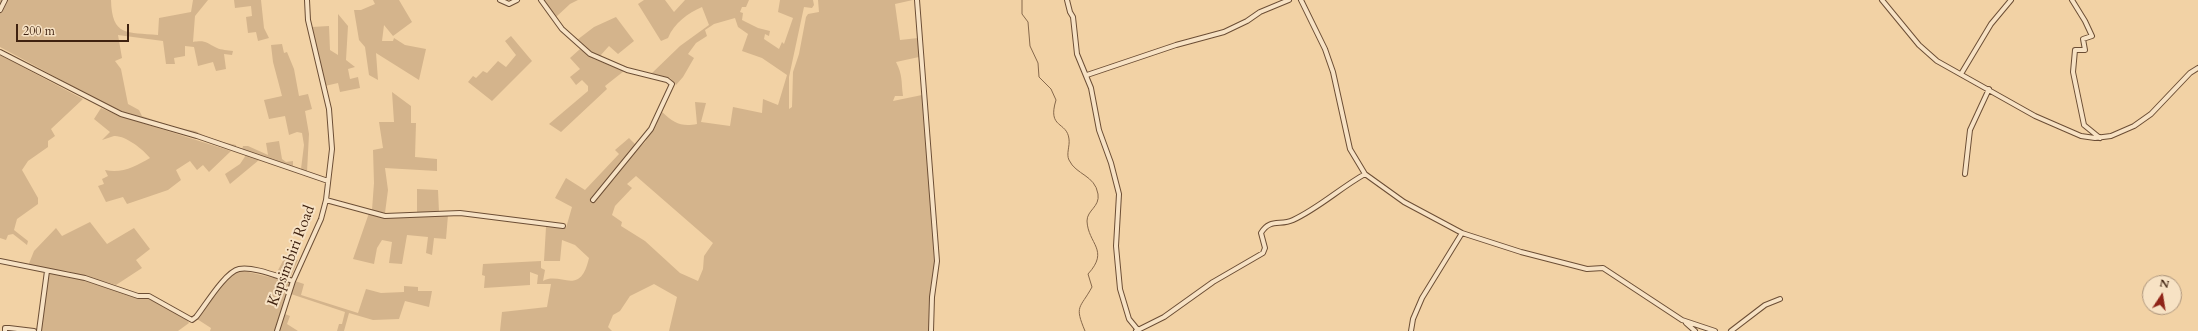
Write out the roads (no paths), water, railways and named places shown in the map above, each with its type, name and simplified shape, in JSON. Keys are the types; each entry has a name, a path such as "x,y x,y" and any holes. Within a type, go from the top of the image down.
{"street":[{"path":"0,10 5,0"},
{"name":"Kapsimbiri Road","path":"277,331 293,281 316,232 326,200 328,181 332,129 322,73 308,20 307,0"},
{"path":"500,0 508,4 517,0"},
{"path":"541,0 562,29 590,54 627,70 667,80 672,84 651,129 593,200"},
{"path":"917,0 938,260 932,297 931,331"},
{"path":"1067,0 1073,17 1078,58 1087,75 1099,130 1111,163 1118,194 1116,246 1120,289 1129,319 1137,331 1164,317 1213,282 1263,253 1265,248 1261,233 1269,224 1276,222 1287,223 1306,213 1365,174"},
{"path":"1087,75 1176,45 1224,32 1247,21 1260,12 1289,0"},
{"path":"1301,0 1331,66 1350,148 1365,174 1404,202 1462,233 1521,252 1587,269 1603,268 1686,323 1694,331"},
{"path":"1882,0 1919,46 1937,61 2036,116 2073,134 2100,138 2125,131 2143,120 2166,100 2190,73 2198,68"},
{"path":"1960,74 1991,24 2011,0"},
{"path":"2072,0 2092,36 2083,39 2085,50 2075,50 2073,72 2084,125 2100,138"},
{"path":"0,52 121,114 196,136 328,181"},
{"path":"1964,174 1970,130 1989,89"},
{"path":"326,200 385,216 460,213 562,226"},
{"path":"1411,331 1412,319 1422,298 1462,233"},
{"path":"0,261 85,278 138,296 149,296 192,320 228,276 237,269 251,269 293,281"},
{"path":"39,331 46,271"},
{"path":"1731,331 1765,305 1780,299"},
{"path":"1686,323 1715,331"},
{"path":"4,331 7,328 34,331"}],"waterway":[{"path":"1022,0 1022,14 1028,22 1030,46 1038,63 1039,77 1051,89 1056,100 1054,116 1058,124 1065,129 1069,139 1069,160 1076,169 1093,183 1098,194 1097,202 1089,214 1087,221 1088,229 1098,253 1094,266 1088,274 1092,287 1079,311 1085,331"}]}
